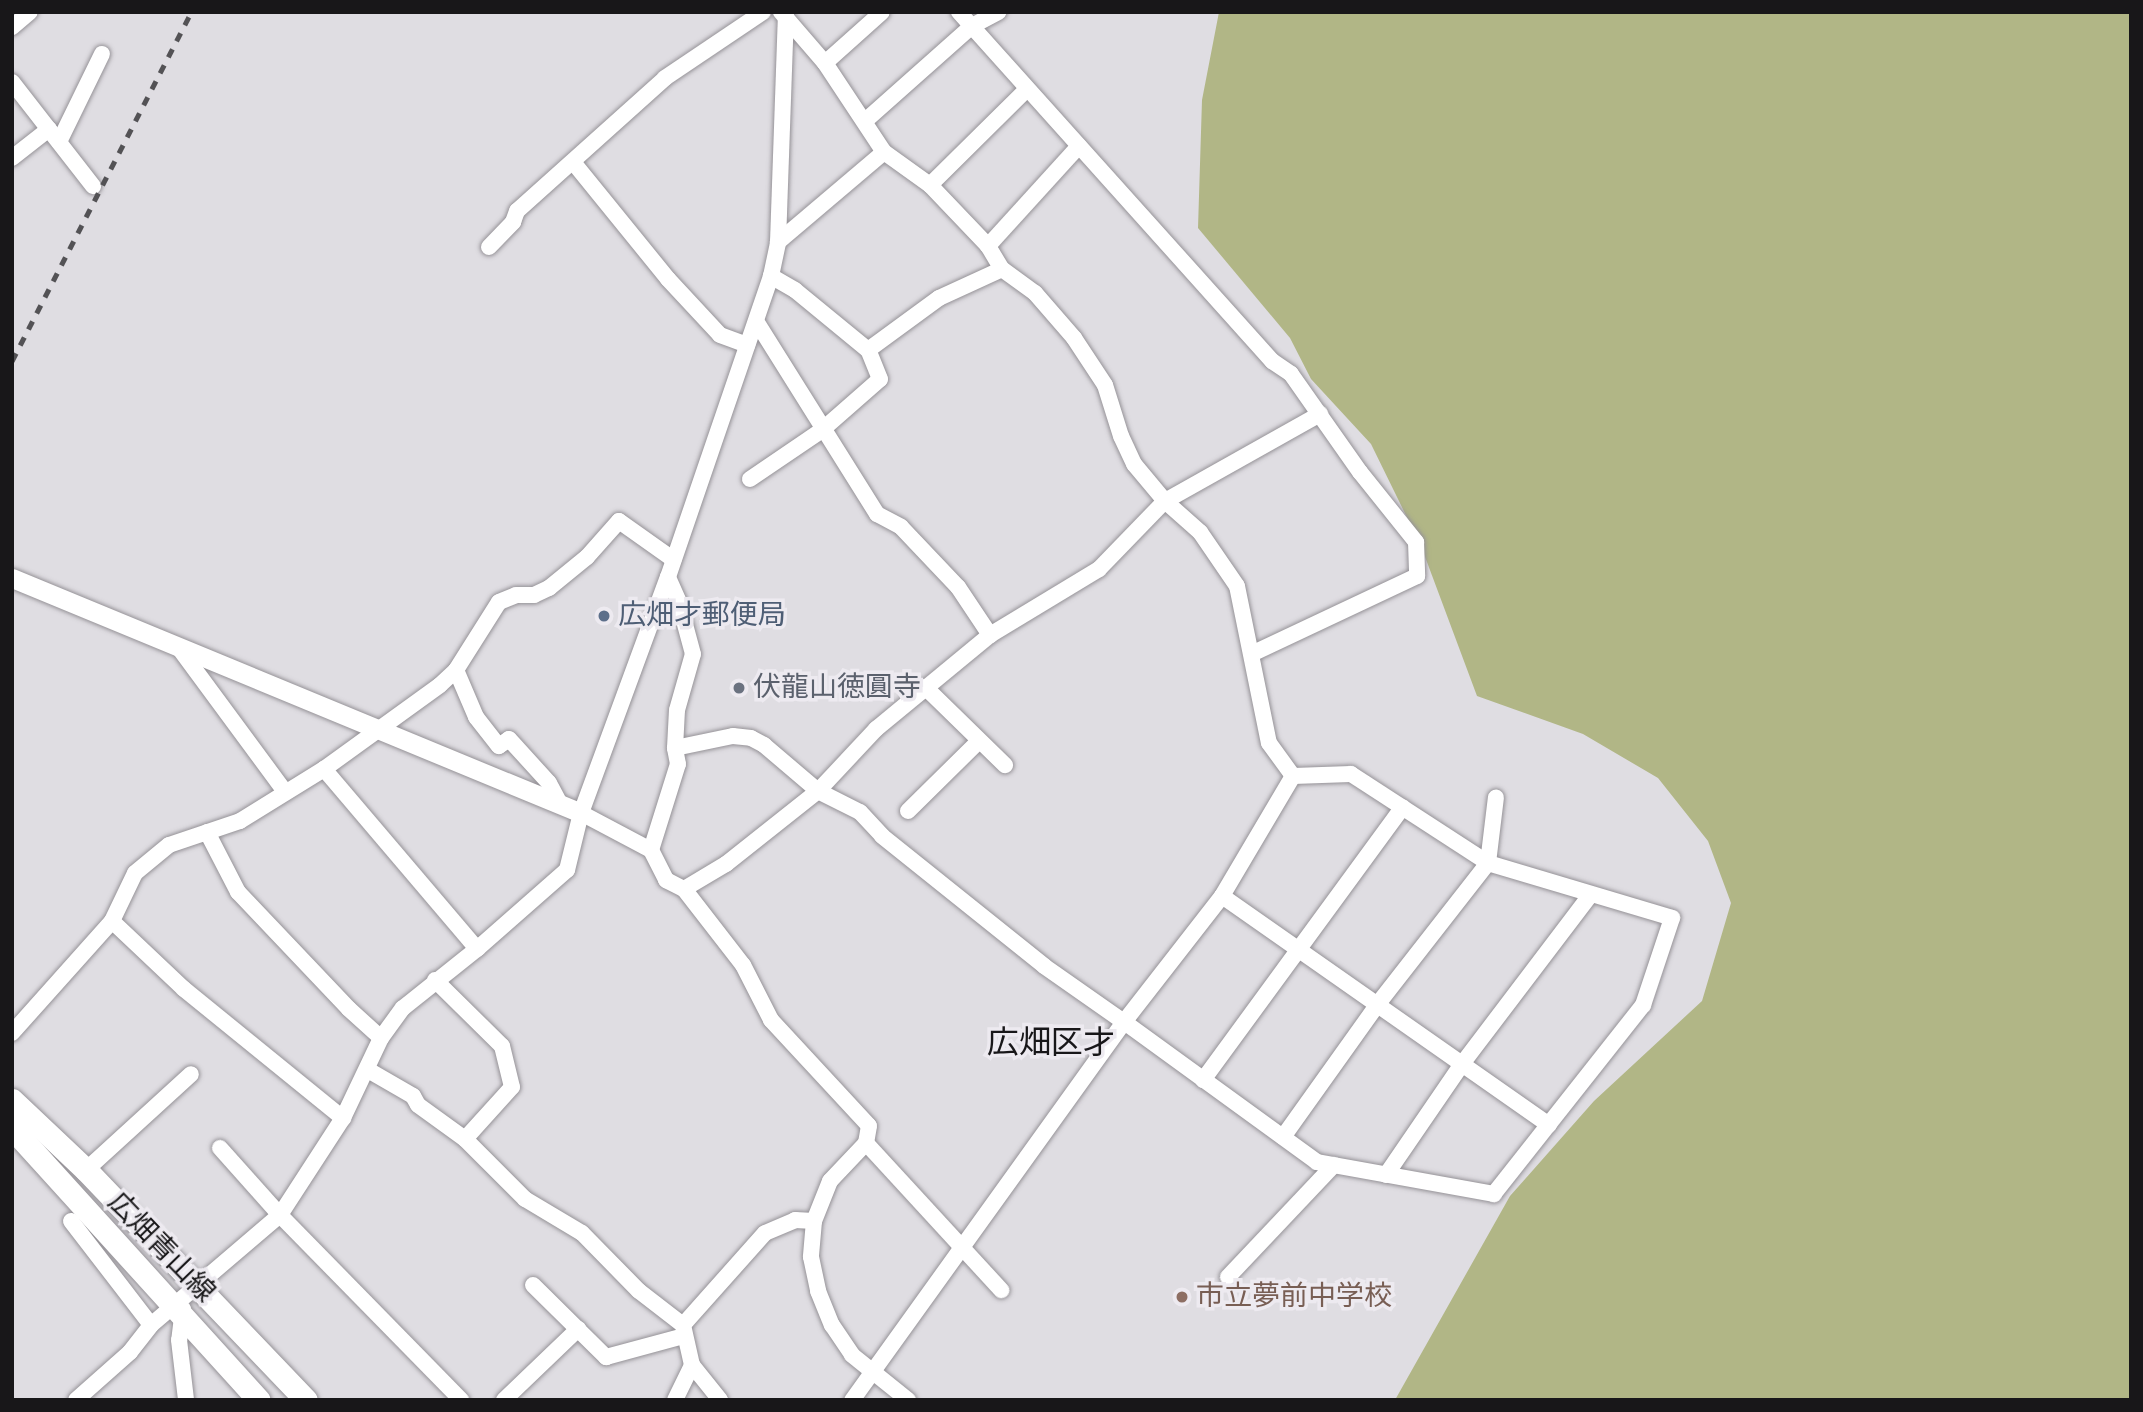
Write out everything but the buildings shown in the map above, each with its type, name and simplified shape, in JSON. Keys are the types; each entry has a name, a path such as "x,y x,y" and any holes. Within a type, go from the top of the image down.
{"main road":[{"name":"広畑青山線","path":"12,1100 86,1170 191,1293 306,1400"},
{"name":"広畑青山線","path":"12,1128 259,1400"}],"street":[{"path":"12,27 30,12"},
{"path":"489,247 513,222 517,211 665,78 762,12"},
{"path":"825,63 882,12"},
{"path":"959,12 1272,361 1291,374 1360,471 1416,542 1417,576 1251,654"},
{"path":"864,121 972,26 998,12"},
{"path":"784,13 825,63 884,152 930,185 988,246 1002,269 1035,293 1074,338 1104,385 1121,436 1134,464 1165,502 1199,533 1237,586 1269,743 1293,776"},
{"path":"76,1400 130,1352 151,1325 280,1215 343,1118 381,1038 403,1008 477,949 567,870 581,813 668,577 771,276 778,242 784,13"},
{"path":"12,158 54,135 102,54"},
{"path":"12,82 93,186"},
{"path":"930,185 1027,89"},
{"path":"988,246 1079,146"},
{"path":"778,242 884,152"},
{"path":"573,162 668,279 720,335 747,345"},
{"path":"868,350 939,298 1002,269"},
{"path":"750,479 822,430 880,379 868,350 795,290 771,276"},
{"path":"756,321 877,514 901,527 958,587 990,635"},
{"path":"684,889 726,864 818,791 876,729 990,635 1100,569 1165,502 1320,414"},
{"path":"12,1033 112,921 135,873 169,845 240,821 324,769 440,685 456,670 499,602 516,595 534,596 549,588 587,557 619,521 674,560"},
{"path":"651,850 678,764 675,748 677,710 693,654 679,602 668,577"},
{"path":"12,578 377,730 559,802 651,850 666,880 684,889 743,965 771,1020 869,1126 866,1143 830,1181 814,1221 811,1257 818,1292 832,1325 852,1354 908,1400"},
{"path":"179,648 285,792"},
{"path":"456,670 476,717 499,746 509,739 549,783 559,802"},
{"path":"925,687 1005,765"},
{"path":"675,748 733,736 751,738 764,745 818,791 860,812 883,835 981,917 1317,1162 1494,1194 1643,1005 1672,918 1488,863 1351,774 1293,776"},
{"path":"908,811 979,741"},
{"path":"324,769 477,949"},
{"path":"852,1400 1124,1022 1222,896 1293,776"},
{"path":"1283,1138 1377,1005 1488,863 1496,797"},
{"path":"1203,1080 1403,807"},
{"path":"207,832 238,891 349,1009 381,1038"},
{"path":"1386,1175 1462,1064 1591,894"},
{"path":"1222,896 1549,1125"},
{"path":"112,921 184,989 343,1118"},
{"path":"435,980 502,1046 512,1087 465,1139"},
{"path":"368,1070 413,1096 418,1105 465,1139 525,1199 582,1233 639,1291 684,1331 692,1365 720,1400"},
{"path":"86,1170 191,1074"},
{"path":"866,1143 962,1245 1000,1290"},
{"path":"220,1148 280,1215 461,1400"},
{"path":"1228,1277 1334,1166"},
{"path":"533,1285 606,1357 684,1331 765,1233 795,1220 814,1221"},
{"path":"71,1221 151,1325"},
{"path":"186,1400 179,1340 191,1293"},
{"path":"504,1400 578,1329"},
{"path":"675,1400 692,1365"}],"green space":[{"path":"1219,12 2131,12 2131,1400 1395,1400 1510,1196 1594,1101 1702,1001 1731,903 1708,841 1658,778 1583,734 1477,696 1421,546 1371,444 1311,379 1290,338 1198,228 1202,100"}],"railway":[{"path":"12,361 191,12"}],"place":[{"name":"広畑才郵便局","path":"604,616"},
{"name":"伏龍山徳圓寺","path":"739,688"},
{"name":"市立夢前中学校","path":"1182,1297"}],"district":[{"name":"広畑区才","path":"1051,1043"}]}
